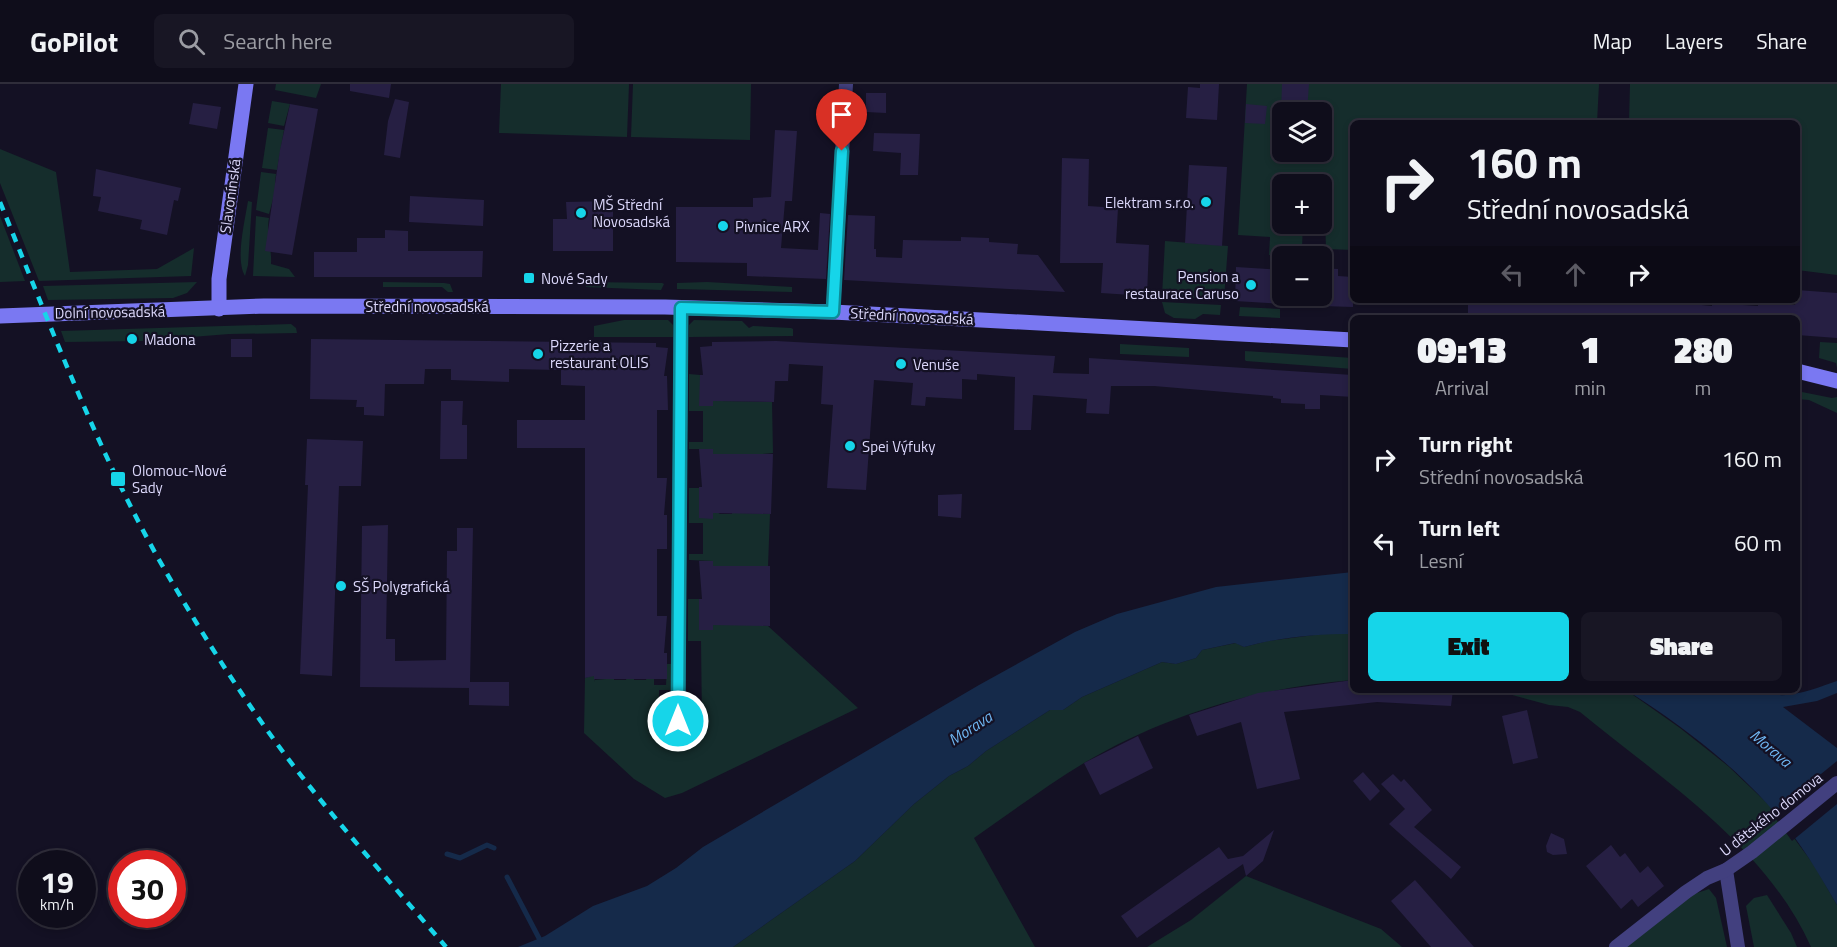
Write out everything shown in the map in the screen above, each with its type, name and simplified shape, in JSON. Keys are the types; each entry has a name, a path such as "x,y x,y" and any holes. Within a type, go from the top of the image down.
{"main road":[{"name":"Slavonínská","path":"219,309 219,279 246,84"},
{"name":"Střední novosadská","path":"219,309 264,306 681,308 833,312 1350,340"},
{"name":"Dolní novosadská","path":"0,316 219,309"},
{"path":"1800,372 1837,381"}],"street":[{"path":"833,312 846,84"},
{"path":"678,721 681,308"},
{"name":"U dětského domova","path":"1616,947 1686,892 1707,878 1726,870 1752,852 1837,783"},
{"name":"U dětského domova","path":"1726,870 1738,947"}],"green space":[{"path":"276,84 321,84 316,98 275,90"},
{"path":"501,84 629,84 627,137 499,133"},
{"path":"633,84 751,84 750,140 631,137"},
{"path":"1247,84 1599,84 1597,120 1350,120 1350,250 1332,249 1332,246 1326,246 1326,234 1332,234 1332,174 1272,174 1272,234 1303,234 1302,246 1272,246 1272,255 1269,255 1270,237 1238,235"},
{"path":"1630,84 1837,84 1837,275 1800,270 1800,120 1629,120"},
{"path":"272,101 290,104 284,126 268,123"},
{"path":"268,128 284,130 277,170 262,168"},
{"path":"0,149 56,172 70,272 157,269 194,248 191,276 39,281 0,183"},
{"path":"261,172 276,174 275,183 277,184 269,214 256,210"},
{"path":"248,201 252,202 248,265 245,276 242,269 241,250"},
{"path":"0,216 25,281 0,282"},
{"path":"256,216 269,218 271,264 289,269 295,277 253,276"},
{"path":"1165,241 1228,246 1224,298 1221,300 1162,296"},
{"path":"197,282 187,293 173,298 48,300 43,286"},
{"path":"383,282 444,283 450,284 453,292 448,292 442,287 383,287"},
{"path":"585,282 664,284 661,290 586,287"},
{"path":"707,282 792,287 792,292 677,289 677,283"},
{"path":"1162,302 1221,305 1220,315 1203,314 1195,319 1174,318 1165,313"},
{"path":"1240,307 1280,309 1280,318 1239,316"},
{"path":"624,320 668,320 673,325 673,337 594,337 594,326"},
{"path":"694,320 742,321 749,328 753,326 791,328 793,336 689,337 689,325"},
{"path":"291,324 296,328 297,333 229,334 142,341 65,342 61,331"},
{"path":"1820,342 1837,343 1837,368 1836,363 1819,358"},
{"path":"1120,344 1189,348 1189,357 1120,354"},
{"path":"1245,351 1350,358 1350,369 1246,361"},
{"path":"689,374 700,375 700,406 713,406 713,397 721,401 772,402 773,453 713,459 713,449 689,449 689,442 703,442 703,411 689,411"},
{"path":"1800,392 1837,397 1837,413 1809,400 1800,399"},
{"path":"689,488 699,488 699,518 713,518 713,509 720,514 732,514 732,509 739,513 770,514 768,566 713,571 713,561 689,560 689,554 703,554 703,523 689,523"},
{"path":"688,599 699,599 699,630 712,630 713,621 720,625 731,625 732,621 768,626 858,708 682,793 665,798 634,779 584,733 585,678 594,675 595,682 595,680 606,679 607,675 614,675 614,680 626,680 627,675 634,675 634,680 646,680 647,675 654,675 654,685 666,685 667,664 672,664 672,690 659,690 659,724 702,724 701,641 688,641"},
{"path":"1322,634 1350,634 1350,680 1283,689 1180,717 1115,746 1084,763 974,838 1035,947 733,947 855,861 914,804 949,776 968,766 986,751 1050,710 1063,710 1082,697 1162,662 1176,664 1196,658 1202,650 1236,643 1244,647 1268,641"},
{"path":"1505,693 1630,693 1728,766 1770,806 1814,865 1837,905 1837,947 1811,947 1791,910 1767,877 1740,846 1678,790 1580,712 1568,707 1549,705"},
{"path":"1246,876 1381,929 1402,947 1147,947 1191,920"},
{"path":"1709,889 1716,898 1727,947 1622,947 1694,894"},
{"path":"1767,895 1797,947 1754,947 1746,906 1754,898"}],"water":[{"name":"Morava","path":"1350,572 1350,634 1298,637 1244,647 1235,643 1202,650 1196,658 1176,664 1162,662 1082,697 1063,710 1050,710 986,751 968,766 949,776 914,804 855,861 733,947 518,947 545,936 593,906 647,886 676,868 703,847 979,685 1075,632 1117,614 1216,587"},
{"name":"Morava","path":"1837,681 1837,693 1817,701 1783,707 1837,748 1837,905 1797,841 1753,789 1702,743 1631,693 1789,695"}],"pier":[{"path":"1837,761 1837,804 1792,841 1772,814"}],"building":[{"path":"350,84 391,84 389,98 350,91"},
{"path":"1200,84 1219,84 1217,120 1186,118 1188,87 1200,88"},
{"path":"1282,84 1309,84 1308,102 1281,102"},
{"path":"866,93 886,93 886,113 866,112"},
{"path":"395,99 409,102 400,158 384,155 388,121"},
{"path":"193,103 221,107 217,129 189,124"},
{"path":"290,104 318,109 292,255 265,251 280,150"},
{"path":"1246,104 1267,106 1265,124 1245,123"},
{"path":"775,130 797,131 792,201 785,201 781,248 818,250 820,213 830,214 826,279 747,276 747,263 676,262 676,207 753,207 753,198 771,197"},
{"path":"874,133 920,134 918,175 900,175 901,153 873,151"},
{"path":"1062,158 1089,159 1088,206 1118,208 1116,243 1149,245 1147,296 1101,293 1103,263 1060,263"},
{"name":"Elektram s.r.o.","path":"1189,165 1227,167 1222,246 1185,243"},
{"path":"96,169 181,188 178,201 174,200 167,235 140,229 142,220 98,211 101,197 93,196"},
{"path":"410,196 484,200 483,226 409,222"},
{"path":"613,201 613,251 553,251 553,219 567,219 566,202"},
{"path":"848,215 875,216 874,249 876,249 876,257 902,258 903,240 961,241 961,237 989,238 989,242 1018,244 1017,254 1038,255 1065,292 844,280"},
{"path":"385,230 408,231 408,251 483,251 482,277 314,277 314,252 357,252 357,238 385,238"},
{"name":"Pension a restaurace Caruso","path":"1236,267 1272,269 1272,303 1235,301"},
{"path":"1332,269 1338,269 1338,276 1350,277 1350,303 1353,303 1353,307 1322,306 1332,306"},
{"path":"1800,290 1837,293 1837,338 1800,335 1800,315 1468,314 1468,303 1795,305 1800,303"},
{"path":"231,339 252,339 252,357 231,357"},
{"path":"311,339 656,343 656,347 668,348 664,376 667,376 668,410 657,410 657,478 667,478 664,515 667,515 667,549 657,549 657,616 667,616 664,653 667,653 667,679 594,679 594,676 585,678 585,448 517,448 517,420 585,420 585,386 561,385 561,370 509,369 509,382 451,380 451,369 425,369 424,384 385,384 384,416 364,415 364,407 356,407 357,400 310,399"},
{"path":"776,341 1055,356 1053,373 1089,374 1089,358 1350,375 1350,397 1320,395 1320,409 1305,409 1305,404 1281,403 1281,399 1273,398 1273,396 1154,386 1111,386 1109,414 1086,413 1087,399 1033,395 1031,430 1014,430 1015,377 977,374 977,380 962,379 962,399 926,397 925,406 911,405 913,383 874,380 866,490 827,488 833,405 821,404 823,366 789,364 788,381 775,381 774,402 713,401 713,406 699,406 700,375 703,375 700,347 712,346 712,342"},
{"path":"441,401 463,401 462,425 467,425 467,459 440,459"},
{"path":"307,439 363,441 361,486 339,486 332,676 300,674 308,485 305,485"},
{"path":"699,449 713,449 713,454 773,454 771,514 713,513 713,519 699,518 699,487 702,487"},
{"path":"962,494 961,518 938,516 938,495"},
{"path":"388,525 386,639 395,639 395,661 446,660 447,551 457,551 457,528 473,528 470,682 509,682 509,706 469,705 469,688 360,687 362,526"},
{"path":"699,561 713,561 713,566 770,566 770,626 713,625 713,630 699,630 699,599 702,599"},
{"path":"1350,680 1350,693 1453,693 1451,706 1377,702 1284,712 1300,779 1257,789 1241,722 1197,736 1189,715 1258,693"},
{"path":"1527,710 1538,758 1513,764 1502,716"},
{"path":"1138,736 1153,768 1100,795 1084,763"},
{"path":"1363,772 1380,791 1370,801 1353,781"},
{"path":"1393,774 1401,782 1404,779 1432,810 1414,827 1461,867 1451,879 1389,824 1405,809 1381,784"},
{"path":"1274,830 1263,861 1246,876 1243,864 1137,938 1121,916 1219,847 1228,859 1243,856"},
{"path":"1551,833 1564,839 1567,854 1553,855 1547,852 1546,846"},
{"path":"1611,845 1620,857 1625,853 1640,873 1648,866 1664,886 1638,907 1632,899 1621,909 1586,866"},
{"path":"1415,880 1474,947 1431,947 1391,901"}],"waterway":[{"path":"447,854 460,858 487,845 494,848"},
{"path":"507,877 541,942"}],"railway":[{"path":"0,202 93,427 135,515 188,609 235,684 305,781 446,947"}],"place":[{"name":"Elektram s.r.o.","path":"1206,202"},
{"name":"MŠ Střední Novosadská","path":"581,213"},
{"name":"Pivnice ARX","path":"723,226"},
{"name":"Nové Sady","path":"529,278"},
{"name":"Pension a restaurace Caruso","path":"1251,285"},
{"name":"Madona","path":"132,339"},
{"name":"Pizzerie a restaurant OLIS","path":"538,354"},
{"name":"Venuše","path":"901,364"},
{"name":"Spei Výfuky","path":"850,446"},
{"name":"Olomouc-Nové Sady","path":"118,479"},
{"name":"SŠ Polygrafická","path":"341,586"}],"route":[{"path":"678,721 681,308 833,312 842,151"}]}
